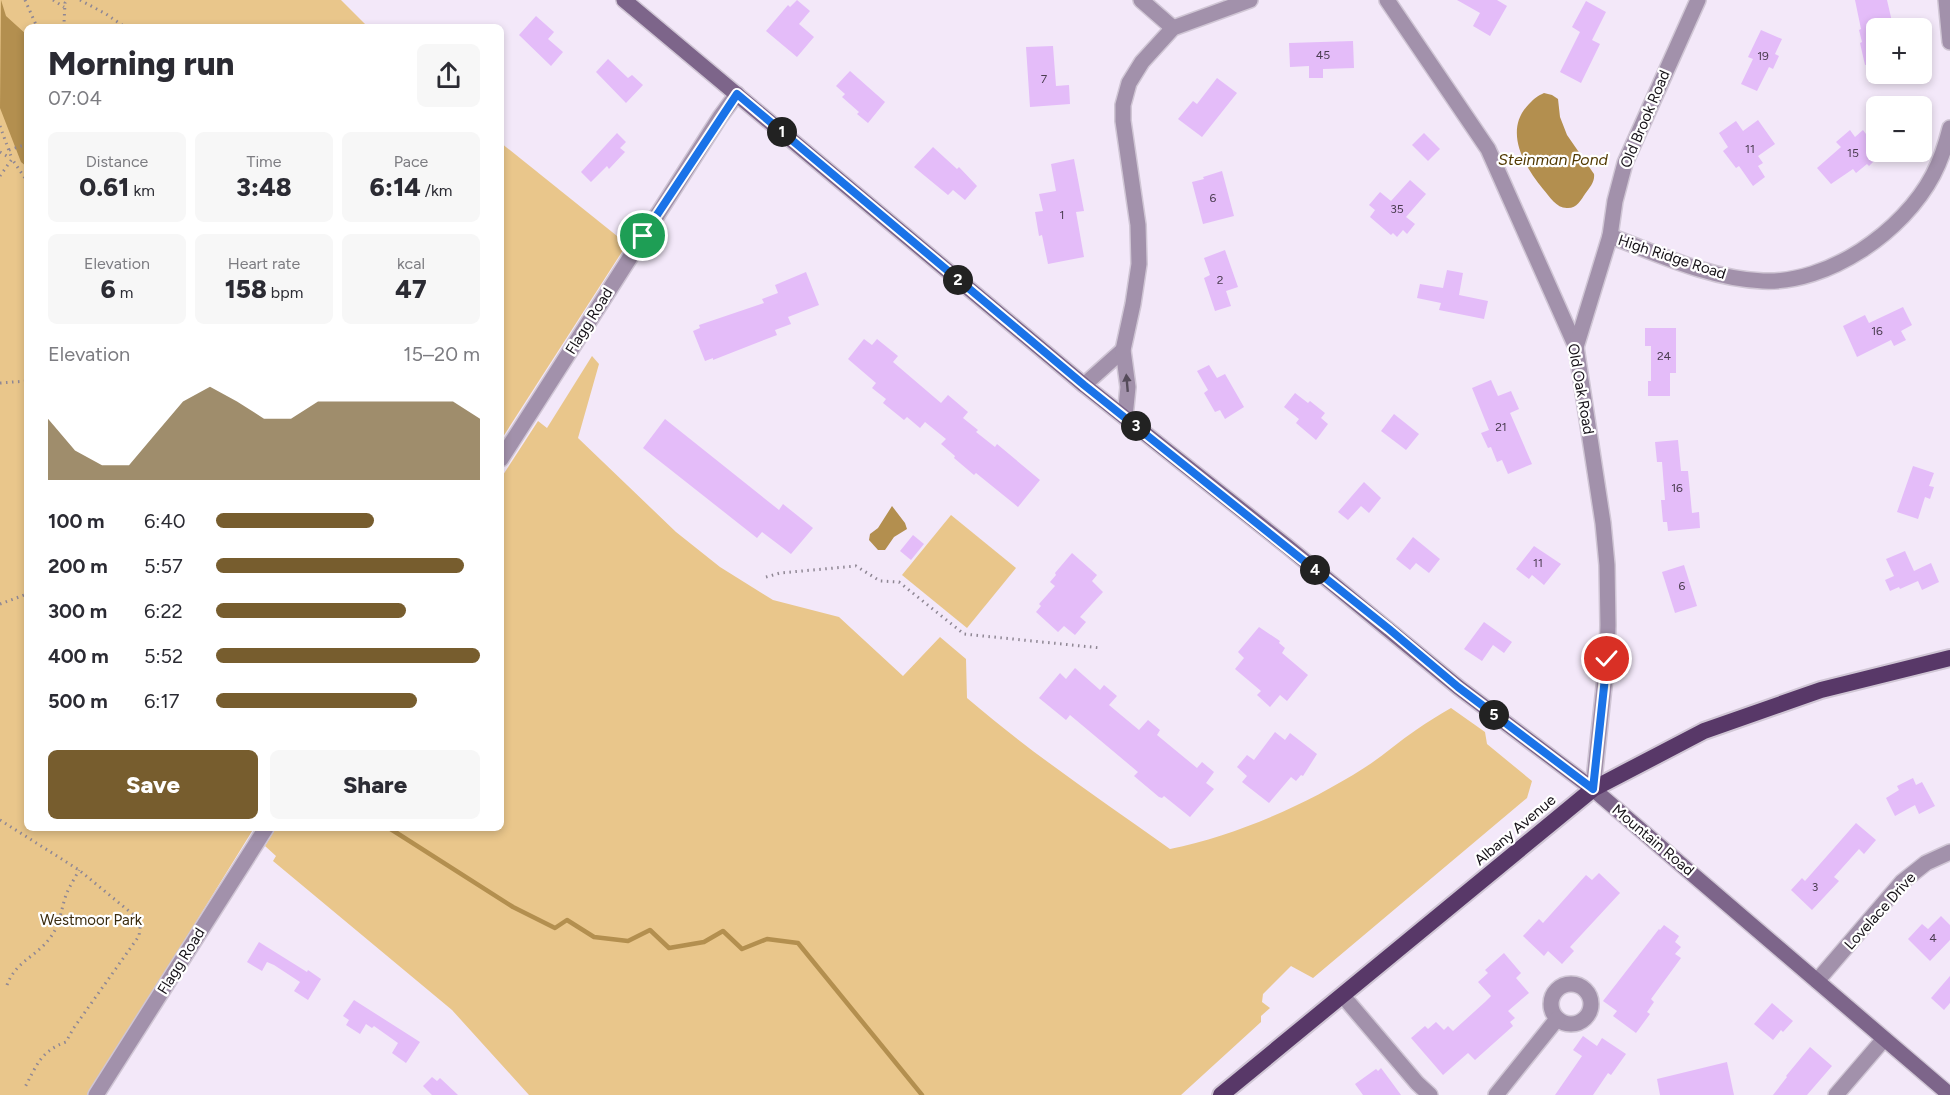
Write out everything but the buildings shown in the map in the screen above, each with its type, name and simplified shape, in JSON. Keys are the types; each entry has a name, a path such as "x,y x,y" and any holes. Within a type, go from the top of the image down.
{"highway":[{"name":"Albany Avenue","path":"1221,1095 1593,789 1704,731 1821,690 1950,658"}],"main road":[{"name":"Mountain Road","path":"624,0 1084,385 1458,687 1593,789 1950,1095"}],"street":[{"path":"1141,0 1173,28"},
{"path":"1125,417 1128,387 1123,350 1134,304 1139,264 1138,225 1123,121 1123,105 1129,84 1142,62 1173,28 1250,0"},
{"name":"Old Oak Road","path":"1387,0 1488,149 1576,346 1604,533 1608,615 1607,659 1593,789"},
{"name":"Old Brook Road","path":"1576,346 1610,236 1615,201 1625,163 1698,0"},
{"path":"1946,0 1950,42"},
{"name":"Flagg Road","path":"504,454 714,126 737,94"},
{"name":"High Ridge Road","path":"1610,236 1728,277 1765,282 1821,271 1851,257 1874,242 1888,231 1908,209 1933,176 1950,128"},
{"path":"1084,385 1123,350"},
{"name":"Flagg Road","path":"96,1095 264,831"},
{"name":"Lovelace Drive","path":"1818,981 1902,882 1926,863 1950,852"},
{"path":"1343,996 1417,1083 1430,1095"},
{"path":"1496,1095 1557,1019"},
{"path":"1836,1095 1884,1039"}],"path":[{"path":"25,0 36,24"},
{"path":"53,0 64,8"},
{"path":"64,24 64,8 67,0"},
{"path":"80,0 121,24"},
{"path":"0,129 12,159 24,177"},
{"path":"9,150 24,145"},
{"path":"0,152 12,159"},
{"path":"0,176 12,159"},
{"path":"0,383 24,381"},
{"path":"766,577 780,573 855,566 880,581 899,582 964,634 1101,648"},
{"path":"0,604 24,595"},
{"path":"0,820 80,870 141,921 139,936 66,1042 44,1053 24,1089"},
{"path":"7,985 9,978 23,960 39,950 51,937 63,913 66,895 80,870"}],"green space":[{"name":"Westmoor Park","path":"0,0 341,0 365,24 24,24 24,831 252,831 89,1095 0,1095"},
{"path":"504,145 627,244 504,435"},
{"path":"592,356 599,364 578,438 676,532 720,567 773,600 839,617 903,676 940,637 966,659 967,698 1041,757 1170,849 1246,827 1319,794 1371,764 1420,727 1451,708 1485,732 1487,744 1532,781 1527,798 1313,978 1291,966 1263,994 1262,1002 1270,1008 1261,1016 1261,1022 1181,1095 529,1095 452,1010 273,861 276,856 265,846 274,831 504,831 504,473 538,421 547,428"},
{"path":"951,515 1016,568 967,628 902,575"}],"water":[{"path":"1,0 6,16 24,32 24,164 0,108"},
{"name":"Steinman Pond","path":"1544,93 1558,99 1560,117 1567,135 1594,174 1590,187 1578,203 1571,208 1560,207 1551,199 1529,170 1519,148 1517,136 1521,114 1537,96"},
{"path":"892,506 907,529 894,537 885,550 878,550 869,540 870,534 878,528"}],"waterway":[{"path":"394,831 513,907 555,928 567,920 594,937 628,941 650,930 669,948 704,942 723,931 742,949 767,939 798,943 922,1095"}],"route":[{"path":"643,236 737,94 1084,385 1288,547 1458,687 1593,789 1607,659"}]}
